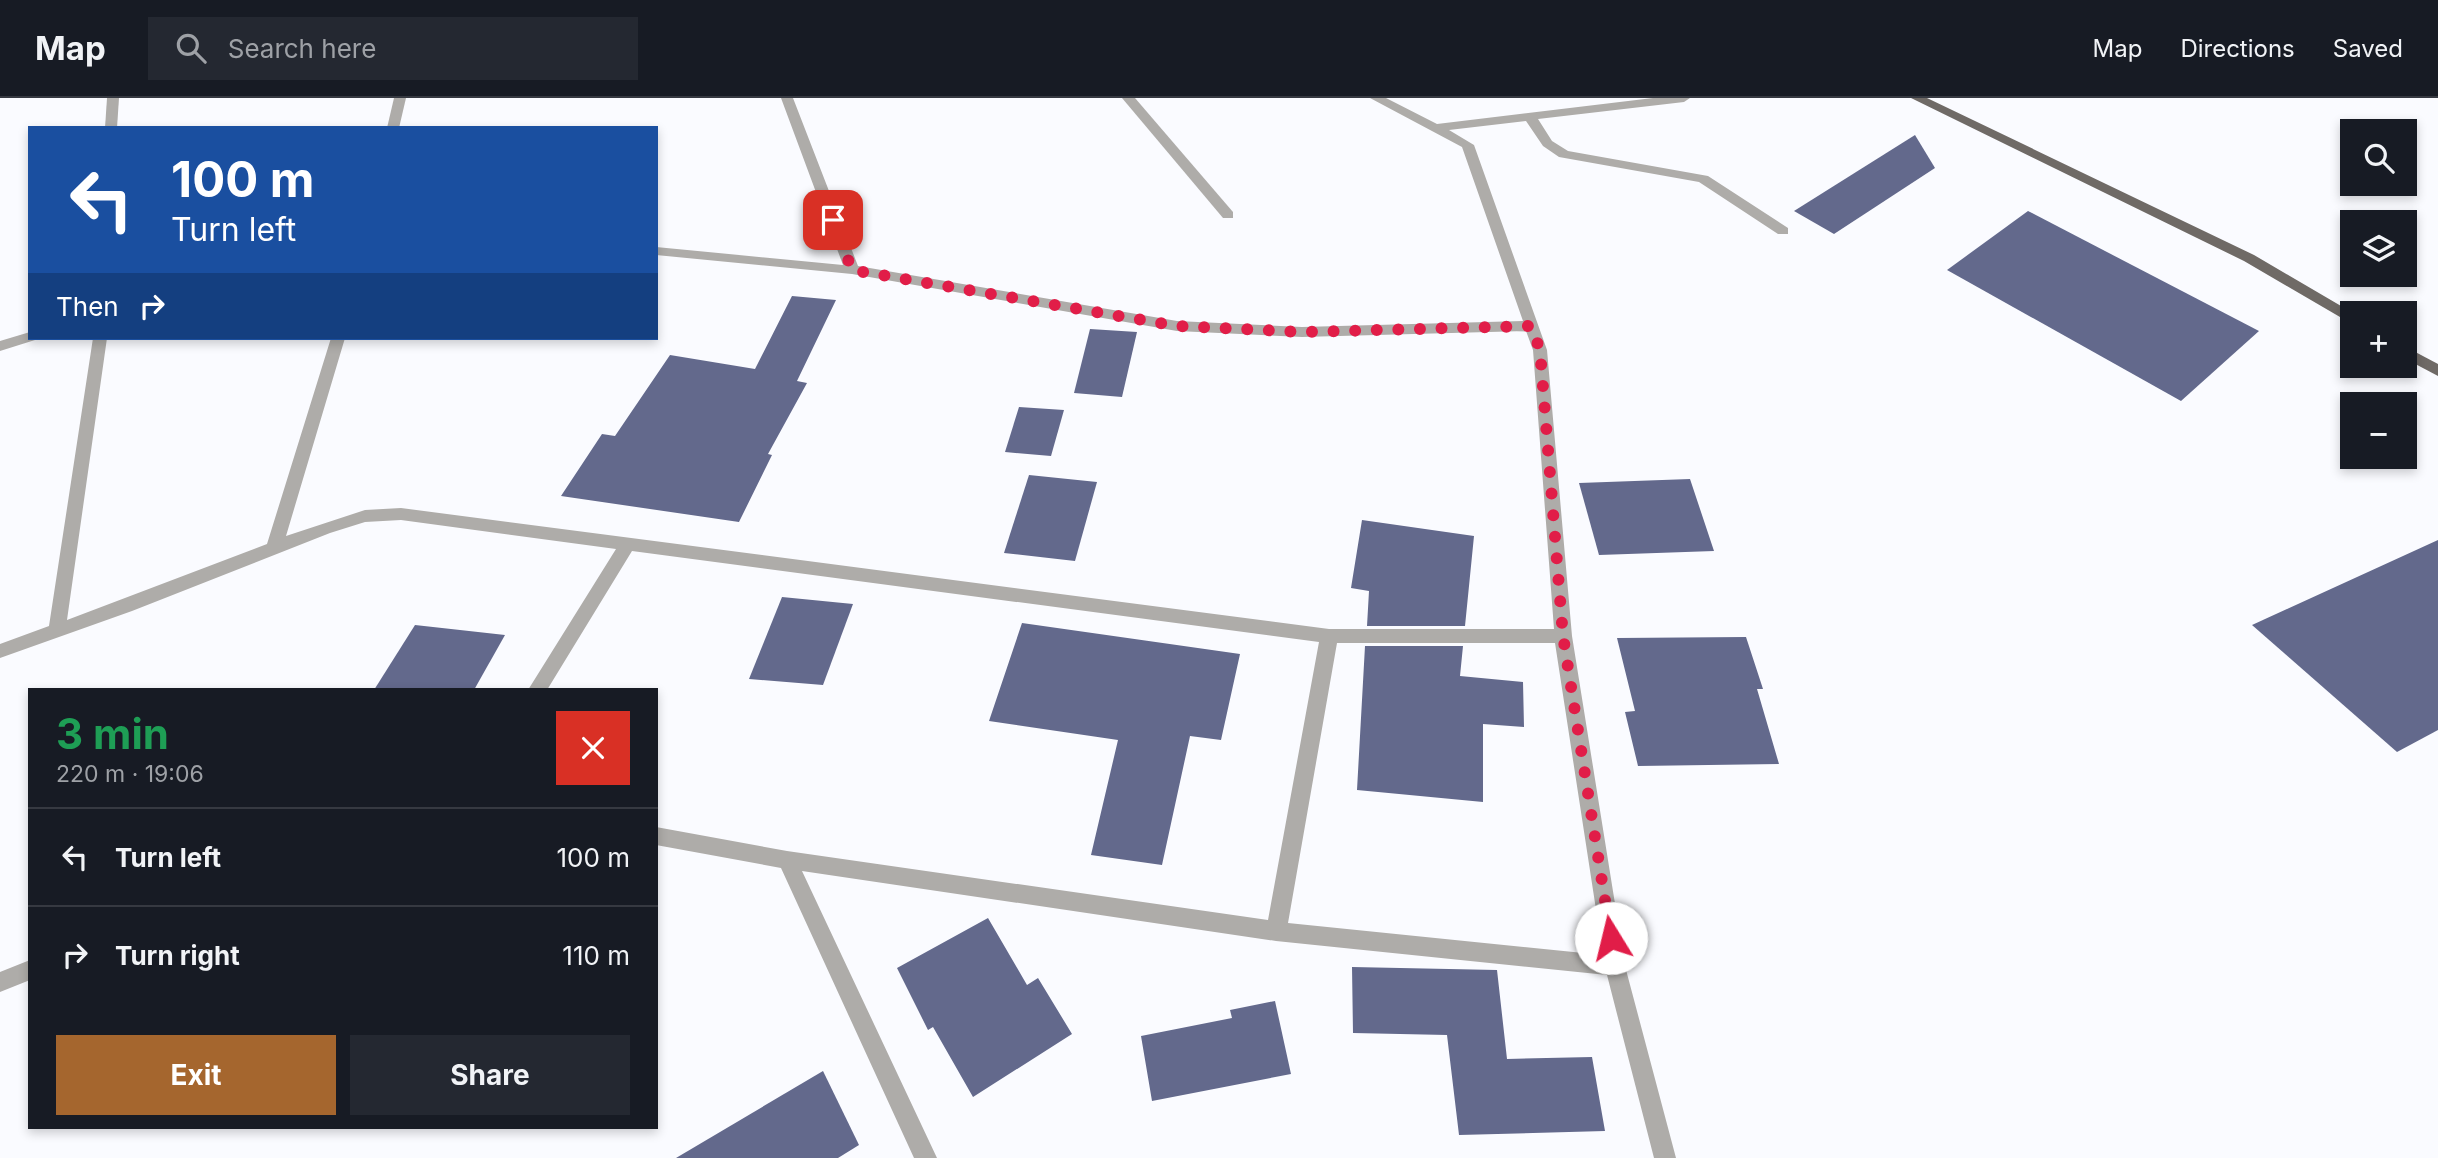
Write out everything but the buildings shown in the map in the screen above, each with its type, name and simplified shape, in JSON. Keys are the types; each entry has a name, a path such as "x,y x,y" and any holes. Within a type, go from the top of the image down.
{"main road":[{"path":"1917,98 2249,258 2340,312"},
{"path":"2417,359 2438,371"}],"street":[{"path":"111,126 113,98"},
{"path":"393,126 400,98"},
{"path":"788,98 852,270"},
{"path":"1128,98 1228,215"},
{"path":"1376,98 1468,145 1540,350 1563,636 1615,965 1665,1158"},
{"path":"1435,128 1684,98"},
{"path":"1530,117 1542,140 1564,154 1703,179 1720,187 1783,231"},
{"path":"658,251 852,270 1177,326 1303,332 1531,326"},
{"path":"0,346 28,338"},
{"path":"57,631 100,340"},
{"path":"274,549 337,340"},
{"path":"0,651 325,528 365,516 401,514 1329,636 1563,636"},
{"path":"538,688 628,543"},
{"path":"1276,930 1329,636"},
{"path":"658,836 788,860 1276,930 1615,965"},
{"path":"788,860 926,1158"},
{"path":"0,982 28,971"}],"route":[{"path":"833,220 852,270 1177,326 1303,332 1531,326 1540,350 1563,636 1611,938"}]}
